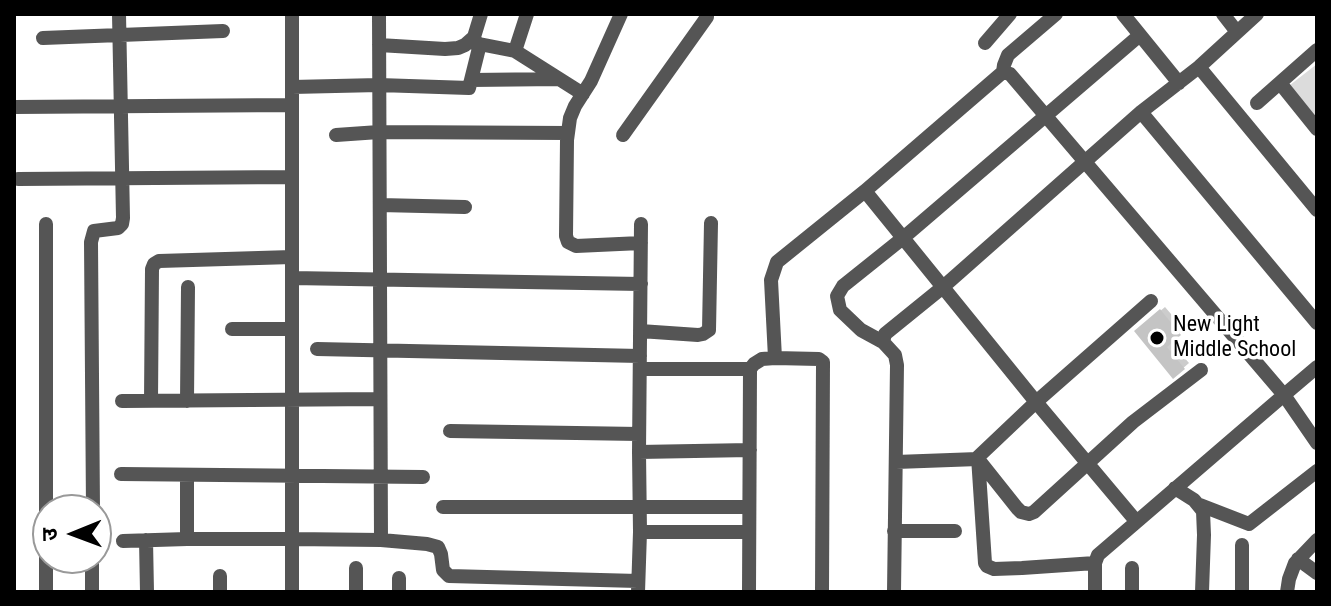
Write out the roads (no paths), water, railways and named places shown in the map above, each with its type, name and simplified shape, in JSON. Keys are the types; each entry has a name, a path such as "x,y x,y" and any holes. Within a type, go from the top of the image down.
{"street":[{"path":"93,494 91,242 92,234 97,230 118,228 122,224 119,14"},
{"path":"292,14 292,592"},
{"path":"379,14 381,540"},
{"path":"292,87 379,85 469,88 474,37 481,14"},
{"path":"515,51 527,14"},
{"path":"621,14 591,81 570,118 566,236 568,242 576,246 641,243"},
{"path":"623,135 707,14"},
{"path":"775,358 771,287 777,262 1003,72 1008,55 1056,14"},
{"path":"1123,14 1179,83"},
{"path":"1223,14 1237,32"},
{"path":"883,342 885,334 1257,14"},
{"path":"985,43 1004,16"},
{"path":"43,38 223,31"},
{"path":"894,592 897,360 883,342 867,335 849,318 838,305 837,296 843,286 1140,35"},
{"path":"379,45 445,49 474,43 515,51 583,94"},
{"path":"1257,103 1317,50"},
{"path":"1199,67 1317,210"},
{"path":"1003,72 1010,74 1284,395 1317,443"},
{"path":"471,80 559,79"},
{"path":"1280,83 1317,129"},
{"path":"14,107 292,105"},
{"path":"1141,112 1317,323"},
{"path":"336,135 379,132 568,133"},
{"path":"18,179 292,177"},
{"path":"865,191 1136,521"},
{"path":"380,205 465,207"},
{"path":"640,331 698,335 709,330 711,223"},
{"path":"46,224 46,592"},
{"path":"123,541 381,540 437,546 443,570 452,576 638,586 641,224"},
{"path":"151,401 154,264 159,261 292,257"},
{"path":"292,278 641,284"},
{"path":"187,401 188,287"},
{"path":"1095,563 994,569 987,566 978,459 1036,402 1151,301"},
{"path":"232,329 292,329"},
{"path":"317,349 750,369"},
{"path":"749,592 750,369 762,359 775,358 819,359 823,362 822,592"},
{"path":"1095,592 1098,555 1317,367"},
{"path":"978,459 1017,508 1029,514 1133,422 1201,370"},
{"path":"122,401 380,399"},
{"path":"450,431 639,434"},
{"path":"639,452 750,450"},
{"path":"896,462 978,459"},
{"path":"1175,488 1200,505 1249,524 1317,471"},
{"path":"121,474 423,477"},
{"path":"187,475 187,539"},
{"path":"1200,505 1204,535 1202,592"},
{"path":"443,507 749,507"},
{"path":"894,531 955,531"},
{"path":"640,532 749,532"},
{"path":"146,540 147,592"},
{"path":"1287,592 1291,570 1317,540"},
{"path":"1242,545 1242,592"},
{"path":"1298,559 1317,573"},
{"path":"356,568 356,592"},
{"path":"1132,568 1132,592"},
{"path":"220,576 220,592"}],"place":[{"name":"New Light Middle School","path":"1157,338"}]}
